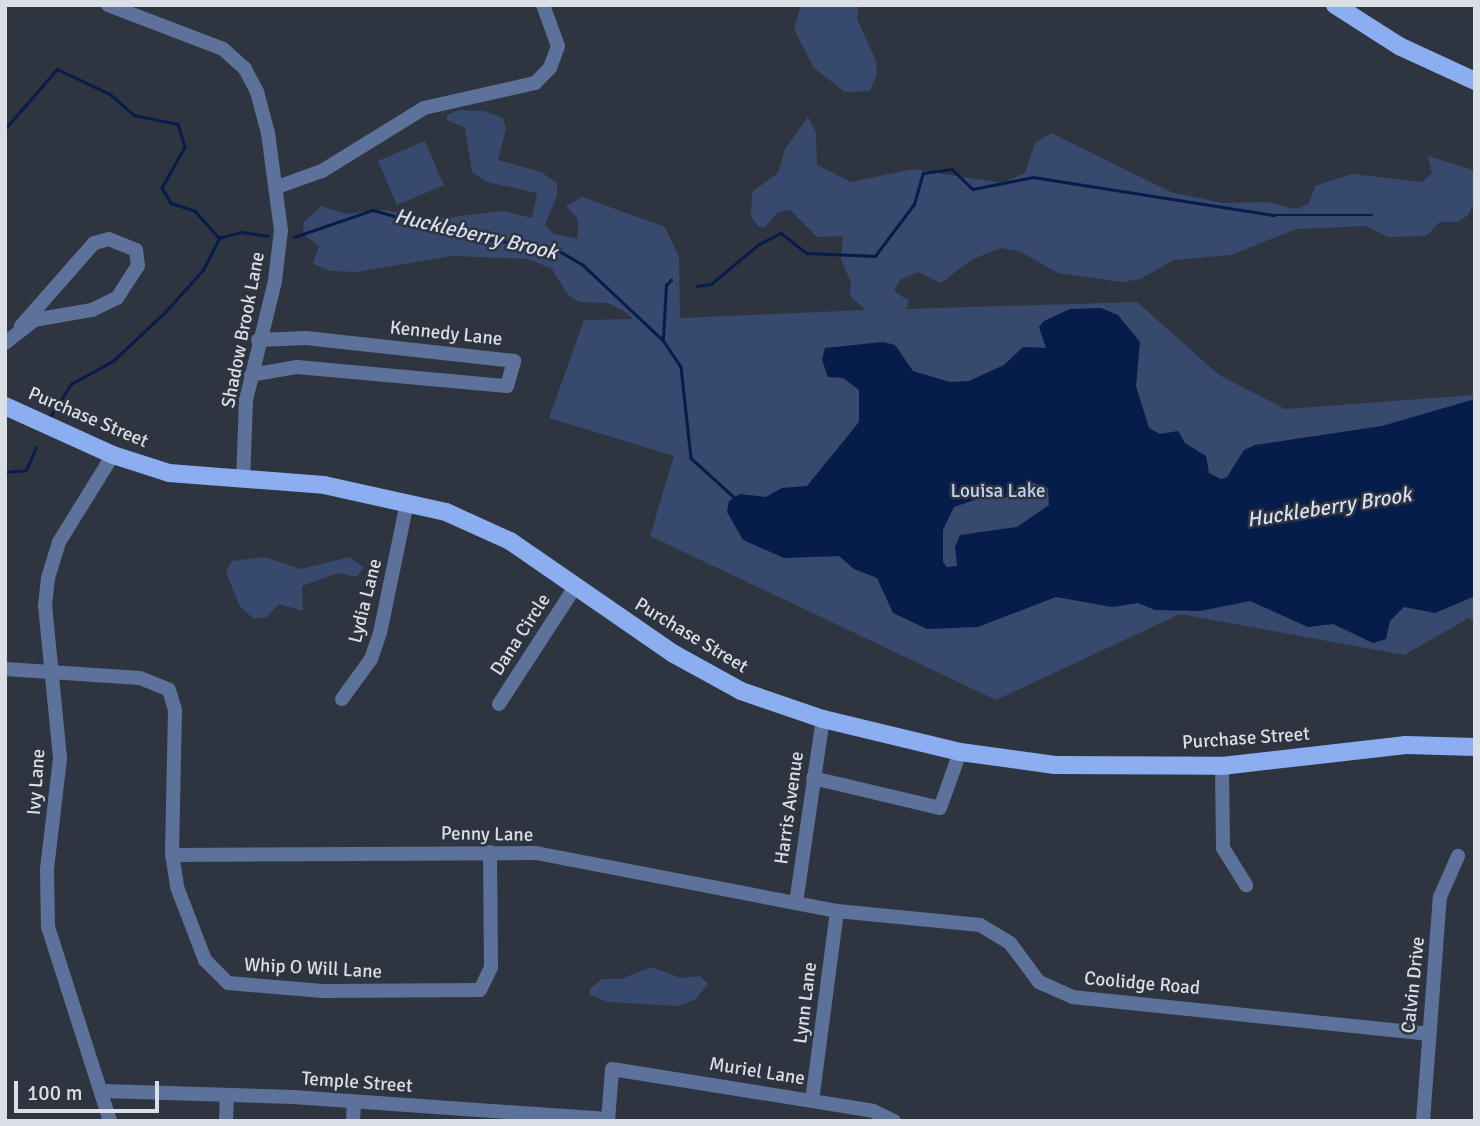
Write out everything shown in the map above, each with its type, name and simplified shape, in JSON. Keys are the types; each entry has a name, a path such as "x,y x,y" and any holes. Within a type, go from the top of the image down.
{"main road":[{"path":"1335,5 1399,46 1475,81"},
{"name":"Purchase Street","path":"5,406 113,455 169,473 324,485 407,503 481,524 705,673 741,691 823,719 960,752 1055,765 1222,766 1406,745 1475,747"}],"street":[{"name":"Shadow Brook Lane","path":"108,5 211,42 245,69 268,133 277,187 280,246 251,375 243,480"},
{"path":"277,187 322,171 424,107 535,83 550,68 558,46 543,5"},
{"path":"5,343 94,243 110,239 136,250 139,256 134,277 112,301 21,326"},
{"name":"Kennedy Lane","path":"251,375 297,366 507,386 514,361 306,338 258,340"},
{"name":"Ivy Lane","path":"110,1121 103,1091 48,928 47,869 60,758 50,669 48,578 75,510 113,455"},
{"name":"Lydia Lane","path":"342,699 371,659 407,503"},
{"name":"Dana Circle","path":"499,704 575,587"},
{"name":"Whip O Will Lane","path":"5,669 50,669 140,678 169,690 175,710 173,855 191,930 223,981 323,991 466,993 480,990 491,972 490,852"},
{"name":"Harris Avenue","path":"796,903 823,719"},
{"path":"813,778 940,808 960,752"},
{"path":"1222,766 1223,848 1246,885"},
{"name":"Penny Lane","path":"173,855 536,853 796,903"},
{"name":"Calvin Drive","path":"1423,1121 1440,897 1458,856"},
{"name":"Coolidge Road","path":"796,903 836,911 986,927 1010,943 1040,982 1072,997 1428,1034"},
{"name":"Lynn Lane","path":"812,1101 836,911"},
{"name":"Muriel Lane","path":"608,1120 612,1069 873,1111 894,1121"},
{"name":"Temple Street","path":"103,1091 354,1102 608,1120"},
{"path":"226,1121 227,1095"},
{"path":"353,1121 354,1102"}],"green space":[{"path":"801,5 859,5 857,19 876,61 877,73 870,91 845,92 814,68 794,29"},
{"name":"Louisa Lake","path":"459,110 484,111 503,118 506,129 498,160 541,172 557,183 557,195 545,225 554,234 578,239 578,219 566,206 582,197 665,227 679,257 680,318 866,310 850,296 851,283 841,259 843,236 817,237 790,210 778,212 765,227 759,227 751,217 752,192 778,173 785,149 808,117 816,133 817,165 851,182 913,169 1002,183 1025,173 1035,143 1051,133 1171,192 1222,203 1266,202 1297,209 1309,203 1315,186 1352,174 1422,182 1432,173 1428,156 1470,169 1475,173 1475,201 1468,215 1458,222 1440,222 1426,236 1388,237 1366,226 1296,229 1231,255 1174,260 1140,279 1122,282 1058,273 1019,251 1000,248 971,260 941,283 918,272 900,280 894,291 909,301 906,309 1137,302 1219,375 1285,409 1475,395 1475,622 1469,618 1404,655 1180,614 996,700 650,536 674,456 549,418 584,320 633,319 624,311 607,303 580,302 569,296 552,269 528,259 452,256 356,272 330,271 313,264 319,246 304,235 303,223 321,206 345,214 383,210 434,219 503,211 532,218 537,193 487,182 472,172 465,128 447,120 447,115"},
{"path":"425,141 444,185 397,205 378,161"},
{"path":"264,557 301,569 350,557 364,568 356,577 338,573 302,586 303,611 279,604 267,617 254,619 240,607 226,572 232,561"},
{"path":"651,967 681,978 700,976 708,984 696,999 678,1006 608,1002 590,995 590,989 602,979 621,979"}],"water":[{"name":"Louisa Lake","path":"1101,308 1118,315 1140,342 1136,386 1149,428 1160,434 1178,431 1185,443 1206,456 1209,473 1221,479 1227,477 1244,450 1255,445 1382,426 1475,399 1475,596 1435,613 1404,607 1390,621 1386,639 1373,643 1333,624 1308,627 1250,601 1200,611 1155,610 1138,603 1112,607 1056,597 978,627 927,629 893,613 877,578 854,569 839,556 784,558 743,540 727,512 729,501 740,494 766,497 782,488 807,486 859,422 859,390 843,378 828,377 822,360 825,348 883,342 895,345 913,371 950,382 969,381 1004,365 1023,347 1046,348 1039,327 1044,321 1070,309","holes":["1030,482 1048,488 1049,505 1017,527 960,535 955,547 957,566 947,567 943,562 943,530 954,507 977,499 1003,499"]}],"waterway":[{"name":"Huckleberry Brook","path":"5,129 57,69 110,94 134,115 178,124 185,147 162,188 171,203 195,211 219,238 241,232 268,236"},
{"path":"697,286 711,284 759,244 781,233 807,253 875,256 914,204 923,173 952,169 973,189 1033,177 1274,215 1372,215"},
{"name":"Huckleberry Brook","path":"294,237 373,210 470,237 554,248 583,265 663,340 681,367 691,458 735,498"},
{"path":"48,420 71,384 113,361 165,312 203,270 219,238"},
{"path":"663,338 666,285 671,280"},
{"path":"5,472 26,470 36,448"}]}
